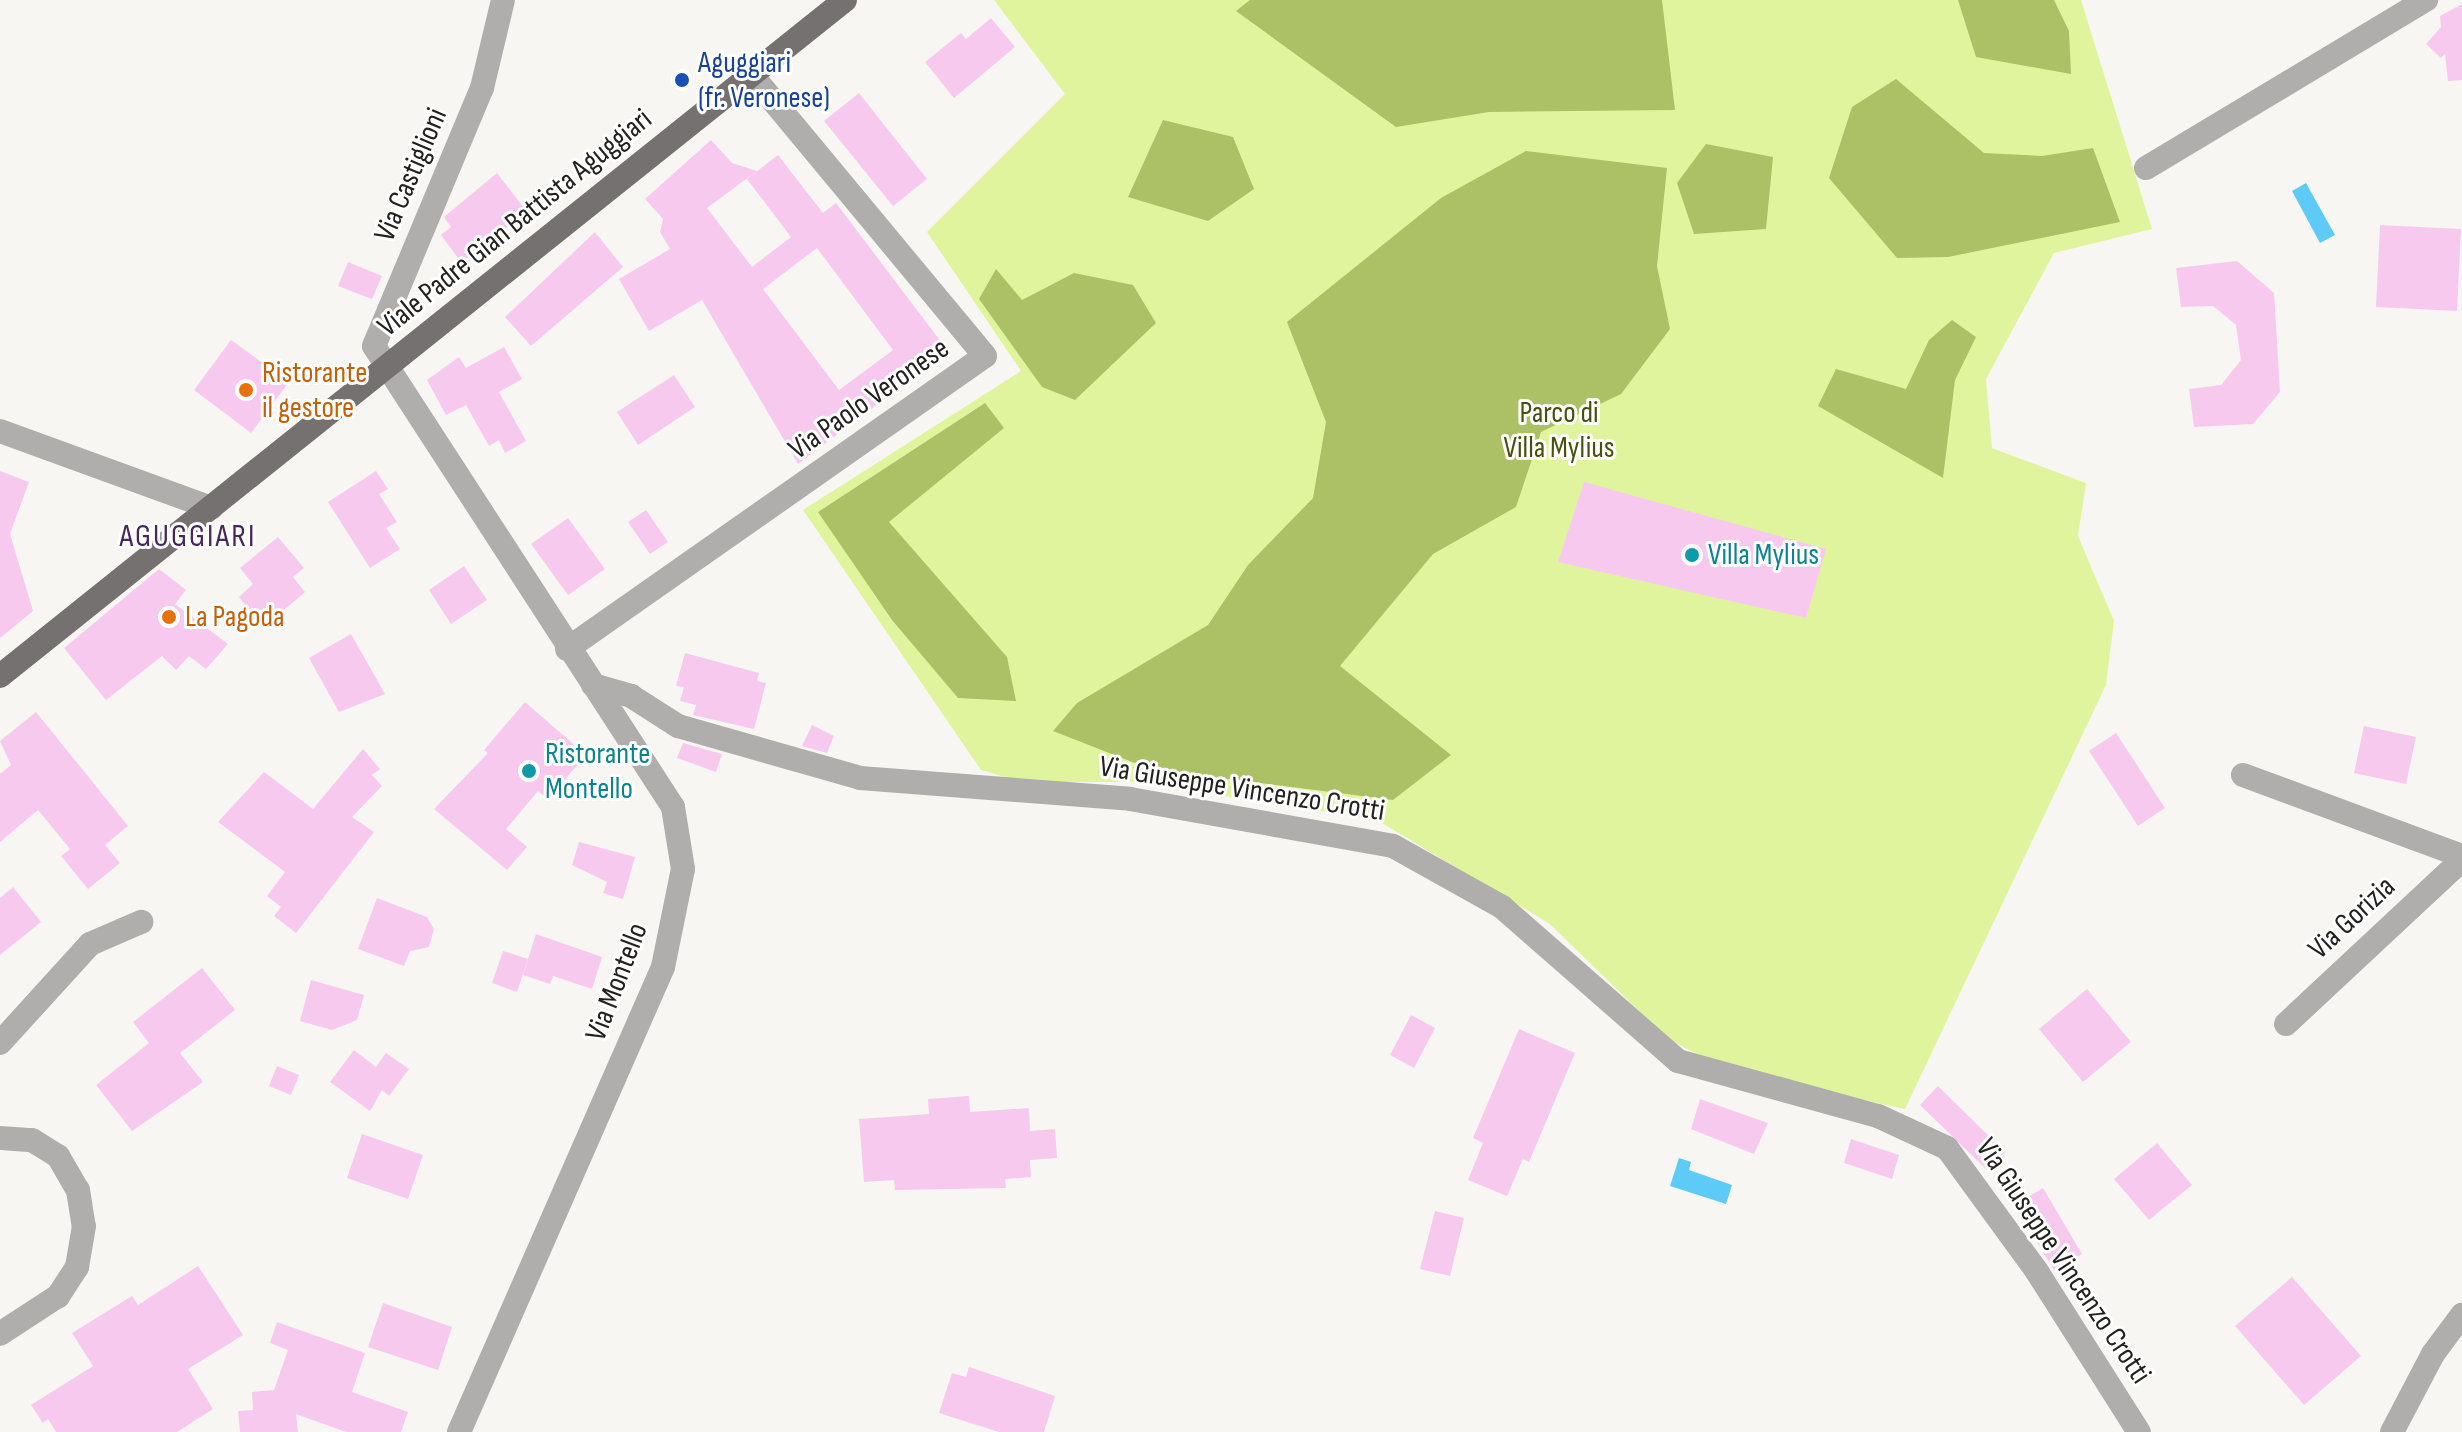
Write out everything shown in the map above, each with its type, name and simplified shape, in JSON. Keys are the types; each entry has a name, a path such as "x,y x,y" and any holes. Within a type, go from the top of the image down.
{"main road":[{"name":"Viale Padre Gian Battista Aguggiari","path":"6,665 211,508 845,0"}],"street":[{"name":"Via Castiglioni","path":"384,370 374,346 482,88 503,0"},
{"path":"2146,168 2426,0"},
{"name":"Via Paolo Veronese","path":"567,649 985,356 751,74"},
{"name":"Via Montello","path":"384,370 673,807 681,882 663,967 459,1432"},
{"path":"0,431 211,508"},
{"name":"Via Giuseppe Vincenzo Crotti","path":"593,685 631,696 678,726 860,778 1130,799 1393,846 1502,907 1678,1061 1878,1116 1947,1148 2036,1270 2139,1432"},
{"name":"Via Gorizia","path":"2243,775 2462,858 2286,1024"},
{"path":"0,1043 90,944 141,922"},
{"path":"0,1138 32,1140 58,1156 78,1190 84,1226 77,1267 58,1296 0,1334"},
{"path":"2392,1432 2433,1354 2462,1315"}],"green space":[{"name":"Parco di Villa Mylius","path":"994,0 2081,0 2152,229 2054,253 1986,379 1992,448 2086,483 2078,536 2114,621 2106,685 1905,1109 1735,1073 1668,1039 1550,924 1377,820 1133,782 1022,782 981,770 803,510 1021,371 927,232 1065,94"},
{"path":"1250,0 1662,0 1675,110 1489,112 1396,127 1236,11"},
{"path":"1958,0 2054,0 2069,31 2071,74 1976,57"},
{"path":"1896,79 1984,153 2042,156 2093,148 2120,222 1948,257 1897,258 1829,178 1852,107"},
{"path":"1163,120 1233,137 1254,189 1208,221 1128,197"},
{"path":"1706,144 1773,157 1766,229 1694,234 1677,183"},
{"path":"1526,151 1667,168 1657,266 1670,329 1621,394 1541,432 1516,507 1433,554 1340,666 1451,755 1393,800 1150,769 1053,731 1077,703 1208,625 1248,565 1313,498 1326,422 1287,322 1441,198"},
{"path":"996,269 1022,300 1074,273 1133,285 1156,323 1075,400 1042,387 979,299"},
{"path":"1952,320 1976,337 1955,380 1943,478 1818,406 1836,369 1906,389 1929,340"},
{"path":"985,403 1004,428 889,522 1007,657 1016,701 958,698 892,620 818,512"}],"water":[{"path":"2306,183 2335,235 2320,243 2292,191"},
{"path":"1679,1158 1691,1162 1689,1170 1732,1185 1726,1204 1670,1186"}],"building":[{"path":"2462,4 2462,80 2448,81 2445,54 2441,58 2426,44 2441,27 2440,16"},
{"path":"991,18 1015,47 954,98 925,62 961,33 966,39"},
{"path":"859,93 927,179 893,206 824,121"},
{"path":"711,140 732,163 757,171 707,208 752,267 791,237 747,179 778,155 823,213 836,203 948,351 798,464 702,300 649,331 619,279 670,249 660,232 663,219 645,199","holes":["817,248 893,350 839,390 763,289"]},
{"path":"497,173 527,212 461,262 441,235 451,227 444,217"},
{"path":"2380,225 2461,229 2457,311 2376,307"},
{"path":"595,232 623,267 531,346 505,317"},
{"path":"2237,261 2274,293 2280,392 2253,424 2194,427 2189,389 2221,385 2241,360 2236,325 2213,306 2181,307 2176,268"},
{"path":"348,262 382,276 372,299 338,286"},
{"path":"231,340 289,382 251,433 194,390"},
{"path":"504,347 522,379 499,392 526,441 505,453 499,440 489,446 466,405 446,415 427,380 459,357 466,368"},
{"path":"674,375 695,407 638,445 617,412"},
{"path":"0,471 29,482 10,534 33,611 0,638"},
{"path":"376,471 388,489 379,494 397,522 386,528 400,549 370,568 328,502"},
{"name":"Villa Mylius","path":"1584,482 1826,549 1806,618 1558,562"},
{"path":"646,510 668,542 650,554 628,522"},
{"path":"568,518 605,569 568,595 531,544"},
{"path":"278,537 304,568 293,577 305,592 264,627 239,597 253,584 240,568"},
{"path":"464,566 487,600 451,624 429,590"},
{"path":"159,569 186,590 175,604 228,644 206,669 189,656 176,670 162,656 106,700 64,648"},
{"path":"351,634 385,694 339,712 309,658"},
{"path":"685,653 759,673 757,681 766,683 754,729 693,715 696,705 680,701 684,687 676,686"},
{"name":"Ristorante Montello","path":"525,702 586,755 548,799 538,791 506,829 527,847 507,870 434,809 488,753 484,750"},
{"path":"36,712 128,826 105,845 120,863 88,889 61,856 70,849 38,810 0,842 0,774 11,765 0,741"},
{"path":"812,725 834,736 827,753 802,746"},
{"path":"2364,726 2416,737 2406,784 2354,773"},
{"path":"2116,733 2165,808 2138,826 2089,751"},
{"path":"683,743 722,754 716,772 677,758"},
{"path":"363,749 380,769 372,775 382,786 352,817 374,832 296,933 274,916 281,907 267,896 285,872 218,822 264,772 313,809"},
{"path":"579,842 635,857 623,899 603,893 607,882 572,865"},
{"path":"13,887 41,922 0,955 0,898"},
{"path":"377,898 427,917 434,929 429,947 410,951 404,966 358,949"},
{"path":"536,934 602,957 592,989 553,976 550,984 523,975"},
{"path":"503,951 528,959 517,992 492,983"},
{"path":"202,968 235,1010 180,1053 203,1082 132,1131 96,1085 149,1043 133,1022"},
{"path":"311,980 364,995 357,1020 332,1030 300,1021"},
{"path":"2087,989 2131,1042 2083,1082 2039,1029"},
{"path":"1411,1015 1435,1028 1414,1068 1390,1055"},
{"path":"1519,1029 1575,1053 1529,1162 1523,1159 1507,1196 1468,1180 1483,1143 1473,1138"},
{"path":"354,1050 376,1067 386,1053 409,1069 389,1096 382,1090 370,1111 330,1082"},
{"path":"277,1066 299,1075 291,1095 269,1086"},
{"path":"1938,1086 2005,1152 1987,1170 1920,1105"},
{"path":"969,1096 970,1112 1029,1108 1030,1131 1055,1129 1057,1158 1030,1160 1031,1177 1005,1179 1006,1188 895,1190 894,1180 864,1182 859,1119 929,1114 928,1099"},
{"path":"1700,1099 1768,1123 1754,1154 1691,1129"},
{"path":"362,1134 423,1155 408,1199 347,1178"},
{"path":"1851,1139 1899,1155 1892,1179 1844,1163"},
{"path":"2157,1143 2192,1185 2149,1220 2114,1179"},
{"path":"2043,1188 2082,1254 2054,1270 2014,1205"},
{"path":"1435,1211 1464,1218 1450,1276 1420,1269"},
{"path":"198,1266 243,1335 188,1369 213,1409 177,1432 56,1432 48,1419 43,1423 31,1405 93,1366 72,1333 132,1296 138,1305"},
{"path":"2292,1277 2361,1356 2304,1405 2235,1326"},
{"path":"383,1303 452,1327 438,1370 368,1347"},
{"path":"277,1322 365,1353 352,1392 408,1412 401,1432 346,1432 296,1414 298,1432 240,1432 238,1411 253,1410 252,1392 274,1390 288,1350 270,1343"},
{"path":"969,1367 1055,1396 1044,1432 999,1432 939,1413 952,1373 966,1377"}],"place":[{"name":"Aguggiari (fr. Veronese)","path":"682,80"},
{"name":"Ristorante il gestore","path":"246,390"},
{"name":"Villa Mylius","path":"1692,555"},
{"name":"La Pagoda","path":"169,617"},
{"name":"Ristorante Montello","path":"529,771"}],"district":[{"name":"AGUGGIARI","path":"188,537"}]}
